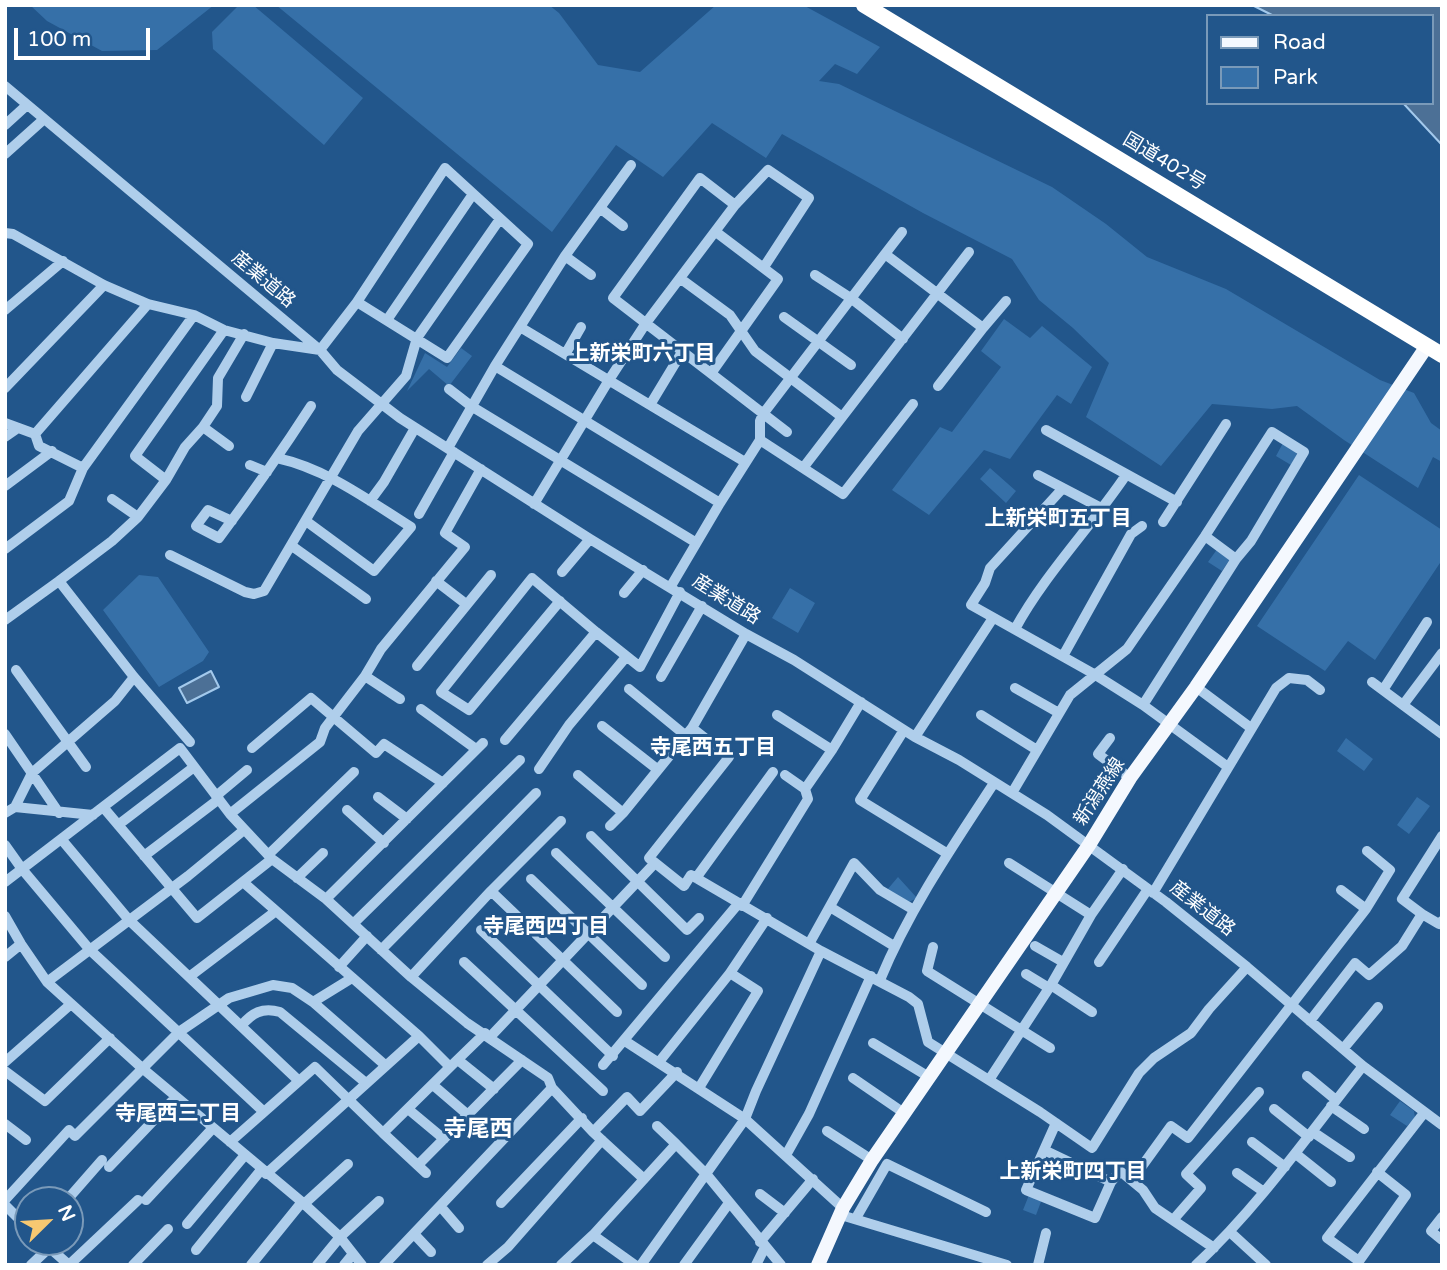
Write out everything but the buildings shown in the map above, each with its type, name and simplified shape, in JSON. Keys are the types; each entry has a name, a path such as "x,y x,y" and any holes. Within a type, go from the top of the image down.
{"highway":[{"name":"国道402号","path":"864,5 1442,355"}],"main road":[{"name":"新潟燕線","path":"818,1265 847,1214 872,1160 1427,346"}],"street":[{"name":"産業道路","path":"5,86 320,350 337,370 415,428 590,539 746,634 794,660 915,737 959,760 1089,845 1247,967 1363,1066 1441,1124"},
{"path":"5,125 27,105"},
{"path":"5,154 43,120"},
{"path":"419,514 471,406 495,366 565,256 631,165"},
{"path":"8,236 63,261 104,285 148,304 194,315 224,330 273,343 320,350 357,302 445,168 528,244 447,358 357,302"},
{"path":"534,504 646,323 735,205 768,170 808,198 764,267"},
{"path":"735,205 701,178 613,298 787,432"},
{"path":"387,320 473,194"},
{"path":"600,208 623,226"},
{"path":"170,555 245,593 264,591 358,431 406,376 417,338 500,219"},
{"path":"712,372 778,279 716,232"},
{"path":"560,601 469,710 441,692 532,578 560,601 626,657 639,667 695,542 760,440 760,421 763,414 902,233"},
{"path":"803,468 969,251"},
{"path":"885,254 984,328"},
{"path":"565,256 591,275"},
{"path":"5,310 63,261"},
{"path":"815,275 852,299 903,339"},
{"path":"681,279 730,315 755,351 842,417"},
{"path":"5,388 104,285"},
{"path":"938,386 1006,301"},
{"path":"34,434 148,304"},
{"path":"5,549 68,501 83,468 194,315"},
{"path":"784,317 851,365"},
{"path":"520,327 745,462"},
{"path":"566,353 581,327"},
{"path":"166,480 135,456 224,330"},
{"path":"5,620 112,541 138,517 217,406 218,378 244,334"},
{"path":"246,397 273,343"},
{"path":"650,405 682,352"},
{"path":"495,366 720,503"},
{"path":"449,389 471,406 695,542"},
{"path":"760,440 843,494 914,404"},
{"path":"232,521 311,406"},
{"path":"5,423 34,434 39,446 83,468"},
{"path":"1163,522 1226,424"},
{"path":"5,437 18,428"},
{"path":"203,428 229,446"},
{"path":"370,501 415,428"},
{"path":"1046,430 1177,502"},
{"path":"1012,793 1070,695 1126,649 1205,536 1272,432 1304,452 1251,541 1236,559 1143,705"},
{"path":"5,486 52,451"},
{"path":"277,458 299,463 332,477 411,527 374,570 306,522"},
{"path":"250,465 267,472"},
{"path":"230,814 320,742 325,728 365,676 381,649 465,547 445,533 481,469"},
{"path":"1038,475 1103,509"},
{"path":"1015,629 1028,605 1103,509 1126,475"},
{"path":"1063,488 990,568 985,583 971,605 1094,674 1143,705 1228,767"},
{"path":"112,499 138,517"},
{"path":"1063,656 1131,534 1142,526"},
{"path":"1205,536 1236,559"},
{"path":"562,572 590,539"},
{"path":"292,546 366,599"},
{"path":"624,593 643,570"},
{"path":"417,666 491,575"},
{"path":"59,581 134,677 190,742"},
{"path":"436,581 466,604"},
{"path":"661,677 702,606"},
{"path":"915,737 993,618"},
{"path":"1383,690 1427,622"},
{"path":"505,740 596,632"},
{"path":"610,826 624,813 688,731 746,634"},
{"path":"1403,705 1442,653"},
{"path":"539,769 569,725 626,657"},
{"path":"16,670 86,767"},
{"path":"365,676 400,699"},
{"path":"93,815 10,810 32,773 115,701 134,677"},
{"path":"1099,962 1150,891 1276,688 1289,678 1307,680 1320,690"},
{"path":"1372,682 1442,734"},
{"path":"1196,687 1251,728"},
{"path":"1015,688 1059,713"},
{"path":"629,690 729,757 649,858 684,886 691,875 821,951 918,1003 928,1042 1092,1148 1139,1073 1154,1058 1191,1033 1247,967"},
{"path":"252,748 311,698 376,753 384,744 443,783"},
{"path":"805,789 861,702"},
{"path":"326,899 479,746 421,709"},
{"path":"777,715 832,750"},
{"path":"981,715 1037,750"},
{"path":"602,726 657,769"},
{"path":"904,730 860,800 948,854"},
{"path":"5,734 59,813"},
{"path":"1110,738 1098,754 1130,778"},
{"path":"5,882 180,748 230,814 270,857 326,899 411,977 467,1023 548,1078 552,1088 593,1132 644,1179"},
{"path":"353,924 520,760"},
{"path":"118,825 194,767"},
{"path":"144,856 247,770"},
{"path":"103,807 197,918 270,857 354,772"},
{"path":"696,878 773,772"},
{"path":"578,775 624,813"},
{"path":"603,1065 740,905 808,799 805,789 785,775"},
{"path":"786,1155 809,1114 875,978 948,854 994,783"},
{"path":"382,950 536,793"},
{"path":"378,797 407,819"},
{"path":"347,810 384,843"},
{"path":"411,977 561,821"},
{"path":"47,982 244,830"},
{"path":"590,836 687,930 699,918"},
{"path":"1442,836 1402,899 1439,924 1442,921"},
{"path":"62,840 129,920 299,1081"},
{"path":"5,845 90,950 264,1112"},
{"path":"1132,1180 1171,1126 1188,1138 1366,908 1390,870 1367,851"},
{"path":"297,878 323,853"},
{"path":"556,853 665,957"},
{"path":"383,1133 516,1009 655,863"},
{"path":"809,944 854,863 880,890 914,910"},
{"path":"1010,863 1091,915"},
{"path":"989,1080 1050,987 1091,915 1123,869"},
{"path":"531,878 642,985"},
{"path":"243,882 419,1036 454,1064 494,1089"},
{"path":"1341,890 1366,908"},
{"path":"491,891 617,1012"},
{"path":"830,907 894,946"},
{"path":"189,977 276,911"},
{"path":"1310,1021 1355,963 1369,975 1402,946 1422,914"},
{"path":"5,916 47,982 142,1068 303,1203 340,1237 362,1265"},
{"path":"659,1062 730,972 767,918"},
{"path":"481,930 612,1056"},
{"path":"340,967 367,936"},
{"path":"5,957 21,944"},
{"path":"1035,946 1063,962"},
{"path":"933,947 927,971 1050,1048"},
{"path":"641,1265 745,1119 821,951"},
{"path":"464,962 603,1091"},
{"path":"699,1087 758,991 730,972"},
{"path":"1026,974 1092,1012"},
{"path":"313,1002 352,978"},
{"path":"5,1200 69,1130 75,1136 178,1032 229,998 273,985 292,988 313,1002 385,1065"},
{"path":"5,1062 71,1004"},
{"path":"1343,1049 1378,1007"},
{"path":"241,1026 251,1014 270,1009 280,1012 366,1083"},
{"path":"196,1250 264,1172 419,1036"},
{"path":"5,1072 45,1101 110,1038"},
{"path":"625,1041 677,1072 745,1119 813,1179 847,1214 1007,1265"},
{"path":"873,1043 929,1077"},
{"path":"230,1142 315,1068 422,1169 444,1139 522,1060"},
{"path":"1196,1265 1230,1232 1296,1154 1363,1066"},
{"path":"593,1132 627,1097 640,1111 677,1072"},
{"path":"1307,1076 1364,1129"},
{"path":"853,1078 904,1112"},
{"path":"433,1084 468,1115"},
{"path":"384,1265 441,1208 552,1088"},
{"path":"1173,1220 1202,1188 1186,1174 1259,1092"},
{"path":"82,1186 176,1097"},
{"path":"408,1109 444,1139"},
{"path":"1274,1110 1350,1157"},
{"path":"1377,1172 1406,1195 1359,1261 1327,1238 1377,1172 1424,1113"},
{"path":"500,1203 582,1118"},
{"path":"1056,1123 1026,1190 1095,1218 1111,1182 1120,1171 1143,1190 1155,1208 1214,1248"},
{"path":"5,1124 26,1140"},
{"path":"657,1126 707,1175 781,1265"},
{"path":"69,1265 142,1200 213,1128"},
{"path":"827,1130 872,1160"},
{"path":"487,1265 508,1247 602,1140"},
{"path":"1252,1142 1285,1167"},
{"path":"561,1265 593,1235 676,1144"},
{"path":"1044,1150 1111,1182"},
{"path":"1296,1154 1331,1182"},
{"path":"187,1224 244,1155"},
{"path":"251,1265 303,1203 348,1164"},
{"path":"847,1214 887,1164 986,1212"},
{"path":"1237,1173 1264,1192"},
{"path":"756,1265 763,1245 813,1179"},
{"path":"761,1194 785,1213"},
{"path":"317,1265 340,1237 379,1201"},
{"path":"684,1265 729,1203"},
{"path":"441,1208 459,1228"},
{"path":"1442,1217 1430,1231 1442,1240"},
{"path":"133,1265 168,1228"},
{"path":"1230,1232 1266,1265"},
{"path":"1038,1265 1046,1233"},
{"path":"415,1235 431,1252"},
{"path":"593,1235 635,1265"},
{"path":"344,1265 353,1254"},
{"path":"393,1256 403,1265"}],"green space":[{"path":"30,5 214,5 157,50 102,51 47,21"},
{"path":"239,5 253,5 363,98 324,145 213,49 212,32"},
{"path":"276,5 549,5 559,13 598,65 640,72 716,5 803,5 880,47 857,74 835,64 819,81 839,84 1052,187 1106,224 1147,257 1226,289 1380,380 1414,393 1431,423 1442,431 1442,462 1433,457 1418,488 1297,406 1272,409 1212,404 1161,466 1086,417 1109,363 1039,300 1012,259 782,134 766,158 712,123 663,177 616,145 552,232"},
{"path":"1004,319 1030,338 1042,326 1092,367 1071,404 1057,395 1010,459 984,450 929,515 892,490 940,427 952,432 1001,367 981,351"},
{"path":"461,348 472,356 449,386 429,369 407,391 425,353 447,367"},
{"path":"1283,443 1295,450 1297,455 1291,465 1276,456"},
{"path":"990,468 1016,491 1006,503 980,479"},
{"path":"1359,475 1442,530 1442,560 1375,660 1348,641 1325,671 1257,626"},
{"path":"1218,548 1230,559 1222,571 1208,562"},
{"path":"139,575 158,577 209,652 203,661 159,687 103,610"},
{"path":"790,588 815,603 798,633 772,618"},
{"path":"1346,738 1373,759 1364,771 1337,751"},
{"path":"1417,797 1430,806 1409,834 1397,825"},
{"path":"898,877 917,898 909,902 887,890"},
{"path":"1400,1101 1414,1111 1415,1118 1407,1126 1390,1115"},
{"path":"1029,1195 1042,1199 1036,1215 1023,1210"}],"shaded area":[{"path":"1252,5 1442,5 1442,145 1405,105 1433,105 1433,14 1270,14"},
{"path":"211,671 219,687 187,703 179,688"}],"district":[{"name":"上新栄町六丁目","path":"642,354"},
{"name":"上新栄町五丁目","path":"1058,519"},
{"name":"寺尾西五丁目","path":"713,748"},
{"name":"寺尾西四丁目","path":"546,927"},
{"name":"寺尾西三丁目","path":"178,1114"},
{"name":"寺尾西","path":"478,1130"},
{"name":"上新栄町四丁目","path":"1073,1172"}]}
